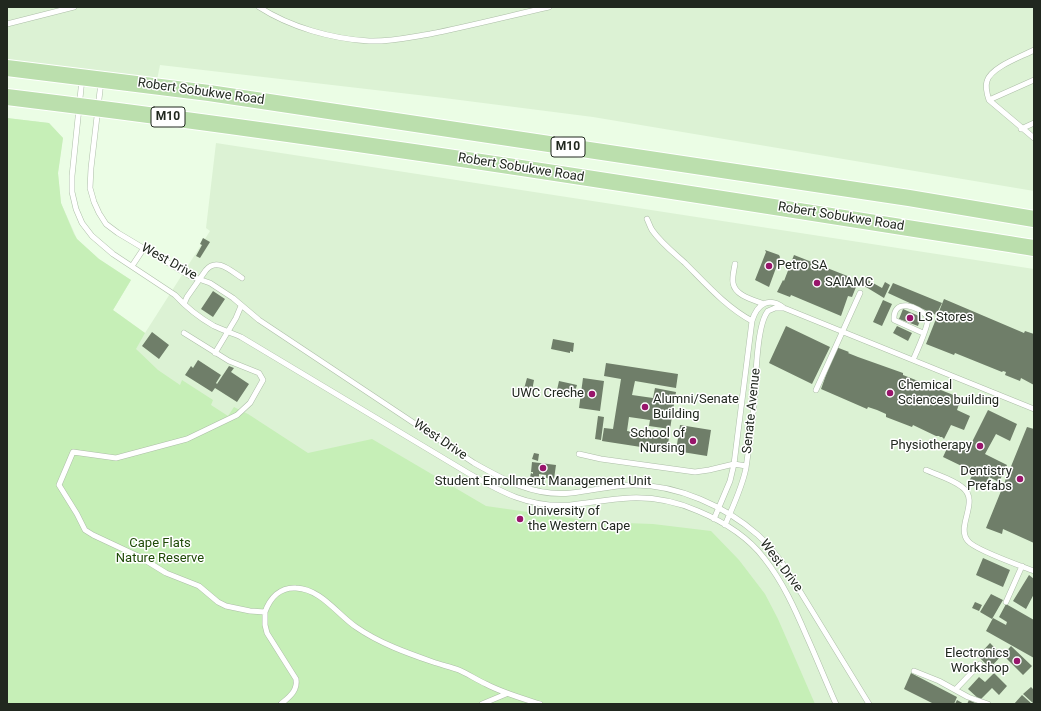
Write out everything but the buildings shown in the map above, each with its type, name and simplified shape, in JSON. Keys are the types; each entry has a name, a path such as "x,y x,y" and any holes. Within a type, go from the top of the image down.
{"main road":[{"name":"Robert Sobukwe Road","path":"7,68 209,93 1034,219"},
{"name":"Robert Sobukwe Road","path":"7,97 229,125 471,160 1034,248"}],"lane":[{"path":"7,24 74,7"},
{"path":"259,7 310,30 332,36 370,41 401,39 465,27 549,7"},
{"path":"1034,50 991,73 987,81 986,90 989,100 1034,138"},
{"name":"West Drive","path":"82,77 72,176 72,192 76,209 82,222 92,236 108,250 175,295 184,304 216,327 228,331 252,344 468,473 511,495 532,503 549,505 569,505 614,498 657,499 688,507 725,525 752,545 778,577 797,613 836,704"},
{"name":"West Drive","path":"101,79 90,188 94,202 106,224 118,233 190,276 210,283 233,298 259,320 497,477 517,486 536,491 569,493 616,486 635,485 658,487 698,499 730,514 759,536 774,551 868,704"},
{"path":"989,100 1034,80"},
{"path":"1021,128 1034,123"},
{"path":"648,219 649,226 653,232 677,256 725,302 752,321"},
{"path":"132,266 144,248"},
{"path":"184,304 199,279 210,266 214,264 220,264 242,278"},
{"path":"735,264 733,281 734,287 745,296 764,304 775,302 779,303 784,308 841,332 1034,409"},
{"path":"816,390 860,293"},
{"name":"Senate Avenue","path":"714,519 730,481 734,464 752,321 754,314 764,304"},
{"path":"913,360 928,320 928,317 906,305 899,307 896,310 894,320 923,333"},
{"path":"215,353 236,318 241,306"},
{"name":"Senate Avenue","path":"725,525 743,479 746,466 755,372 764,316 771,309 784,308"},
{"path":"184,333 229,361 259,373 263,380 250,403 237,415 187,438 116,458 73,452 59,486 78,514 84,530 93,536 140,557 166,573 200,586 218,602 226,606 250,611 265,612"},
{"path":"744,382 755,383"},
{"path":"579,454 601,459 695,472 734,464 746,466"},
{"path":"926,470 960,485 967,492 970,499 964,532 967,541 978,548 1034,571"},
{"path":"1006,602 1022,566"},
{"path":"281,704 294,691 296,679 267,633 265,625 265,612 270,600 274,596 282,590 296,588 307,590 321,598 354,626 370,636 420,657 459,670 506,694 540,704"},
{"path":"956,689 980,664"},
{"path":"914,671 956,689 968,697 988,704"},
{"path":"482,704 506,694"}],"shaded area":[{"path":"7,7 1034,7 1034,191 593,117 444,98 160,65 156,85 7,68"},
{"name":"University of the Western Cape","path":"7,118 49,123 63,138 58,173 61,203 77,239 99,259 131,280 113,310 145,333 210,231 206,228 216,143 1034,269 1034,704 7,704"}],"green space":[{"name":"Cape Flats Nature Reserve","path":"7,118 49,123 63,138 58,173 61,203 77,239 99,259 131,280 113,310 145,333 136,349 158,370 180,385 182,380 213,400 211,405 228,416 234,407 248,414 308,453 372,439 486,506 598,522 653,524 711,531 739,560 765,594 778,619 815,704 7,704"}],"place":[{"name":"Petro SA","path":"769,266"},
{"name":"SAIAMC","path":"817,283"},
{"name":"LS Stores","path":"910,318"},
{"name":"Chemical Sciences building","path":"890,393"},
{"name":"UWC Creche","path":"592,394"},
{"name":"Alumni/Senate Building","path":"645,407"},
{"name":"School of Nursing","path":"693,441"},
{"name":"Physiotherapy","path":"980,446"},
{"name":"Student Enrollment Management Unit","path":"543,468"},
{"name":"Dentistry Prefabs","path":"1020,479"},
{"name":"University of the Western Cape","path":"520,519"},
{"name":"Electronics Workshop","path":"1017,661"}]}
